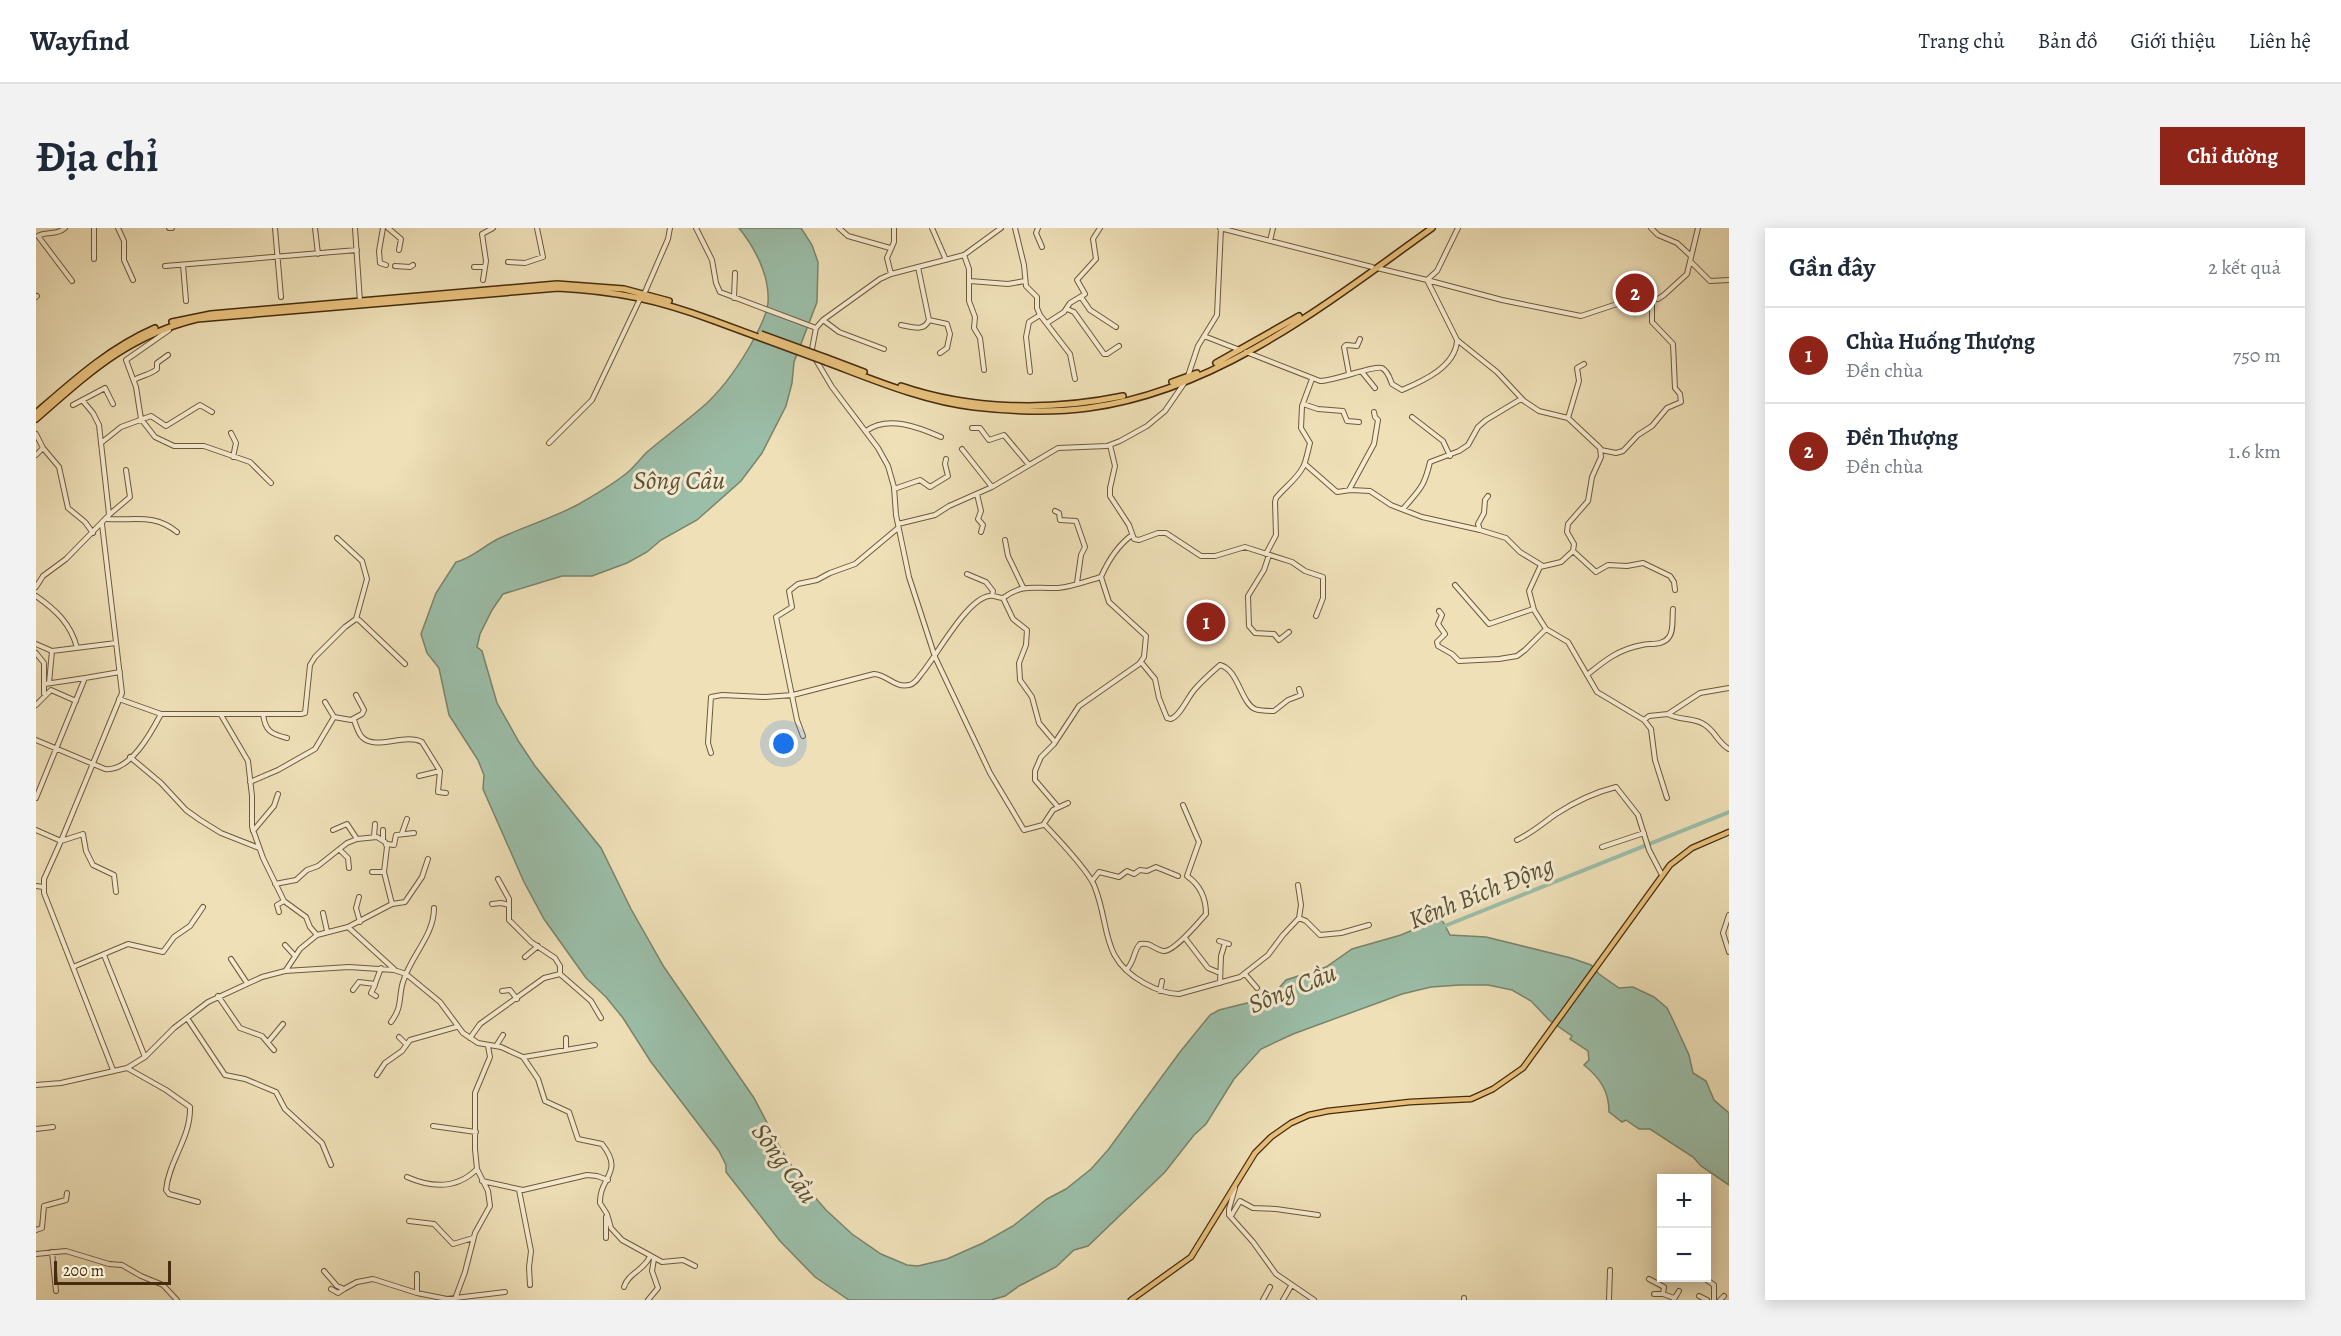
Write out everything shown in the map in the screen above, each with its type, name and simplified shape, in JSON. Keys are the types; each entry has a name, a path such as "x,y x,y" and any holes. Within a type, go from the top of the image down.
{"highway":[{"path":"1374,268 1426,228"},
{"path":"36,418 111,356 126,346 174,325 218,317 558,288 609,291 713,318 914,394 974,407 1032,410 1088,408 1186,379 1243,351 1332,296 1432,228"},
{"path":"36,413 72,381 118,346 140,334 173,322 211,314 360,304"}],"main road":[{"path":"1131,1300 1191,1257 1255,1153 1271,1137 1291,1123 1310,1115 1410,1102 1471,1099 1481,1096 1523,1068 1600,958 1662,875 1683,853 1729,832"}],"street":[{"path":"65,228 57,234 38,236 72,281"},
{"path":"94,228 94,259"},
{"path":"118,228 124,241 124,260 134,280"},
{"path":"275,228 281,297"},
{"path":"315,228 318,254"},
{"path":"355,228 360,304"},
{"path":"383,228 379,253 380,263 386,265"},
{"path":"388,228 401,239 399,250"},
{"path":"483,280 485,267 483,232 493,228"},
{"path":"508,262 525,263 543,257 537,228"},
{"path":"645,292 670,228"},
{"path":"696,228 712,260 718,290 815,327"},
{"path":"839,228 848,236 891,248"},
{"path":"891,274 887,258 894,242 894,228"},
{"path":"932,228 946,260"},
{"path":"1001,228 964,255 891,274 852,298 815,327 812,349 815,359 838,395 884,459 894,489 898,526 913,594 935,657 990,773 1023,829 1044,824 1053,810 1068,803"},
{"path":"1015,228 1028,289 1037,297 1037,308 1040,315 1070,354 1075,379"},
{"path":"1038,228 1036,233 1042,247"},
{"path":"1047,322 1086,293 1077,280 1094,262 1096,254 1093,239 1100,228"},
{"path":"803,736 797,720 776,617 792,607 790,588 855,564 898,526 935,515 992,487 1058,448 1110,445 1134,434 1158,418 1173,402 1191,370 1196,349 1216,318 1220,228 1502,300 1581,316 1620,303 1652,300 1664,295 1684,278 1698,228"},
{"path":"1270,241 1273,228"},
{"path":"1427,280 1437,271 1458,228"},
{"path":"1651,228 1658,235 1677,243 1692,256"},
{"path":"165,266 357,250"},
{"path":"964,255 969,269 969,301 975,317 974,328 980,338 984,370"},
{"path":"1690,262 1710,281 1729,280"},
{"path":"183,265 186,301"},
{"path":"395,266 410,267 413,265"},
{"path":"474,267 485,267"},
{"path":"901,325 925,327 929,320 918,267"},
{"path":"734,298 735,273"},
{"path":"1427,280 1457,340 1497,372 1521,399 1539,411 1568,418 1601,450 1616,453 1623,451 1638,435 1652,426 1668,408 1682,402 1675,388 1676,370 1673,344 1652,322 1652,300"},
{"path":"970,281 1008,284 1025,281"},
{"path":"1081,297 1090,310 1116,327"},
{"path":"549,443 592,400 640,299"},
{"path":"1066,309 1074,312 1093,342 1104,354 1119,346"},
{"path":"1030,372 1026,337 1029,322 1040,315"},
{"path":"823,320 839,332 885,349"},
{"path":"929,320 947,324 950,332 947,348 940,353"},
{"path":"169,329 126,360 134,380 141,419 155,437 165,443 184,448 204,446 250,462 271,483"},
{"path":"1204,336 1312,379 1332,380 1376,367 1384,368 1392,384 1402,390 1425,380 1436,372 1455,353 1457,340"},
{"path":"1349,374 1344,347 1357,346 1360,339"},
{"path":"134,380 151,374 157,369 157,363 168,356"},
{"path":"1568,418 1579,381 1577,368 1584,364"},
{"path":"1362,372 1375,388"},
{"path":"1289,632 1279,640 1274,634 1255,633 1249,626 1248,596 1264,570 1267,555 1276,535 1275,500 1305,464 1310,443 1301,432 1303,404 1312,379"},
{"path":"73,405 105,388 113,404"},
{"path":"1403,509 1420,491 1429,474 1430,462 1450,456 1468,445 1474,438 1476,430 1486,420 1521,399"},
{"path":"82,400 97,419 108,516"},
{"path":"1303,404 1318,409 1343,411 1347,421 1359,422"},
{"path":"101,443 116,429 151,416 166,426 200,405 212,412"},
{"path":"1349,490 1374,444 1378,420 1374,412"},
{"path":"1412,417 1443,441 1450,456"},
{"path":"866,431 876,424 909,424 941,437"},
{"path":"972,428 980,428 989,440 1004,435 1029,465"},
{"path":"231,433 236,441 232,457"},
{"path":"36,435 59,467 68,508 85,522 93,533"},
{"path":"1110,445 1115,466 1110,496 1129,525 1134,539 1139,540 1158,533 1166,533 1201,556 1218,556 1243,547 1292,562 1305,571 1323,577 1323,598 1316,616"},
{"path":"36,455 44,448"},
{"path":"962,449 992,487"},
{"path":"1601,450 1601,457 1592,477 1588,501 1568,524 1567,532 1574,544 1573,551 1561,562 1543,566 1538,570 1529,588 1529,595 1533,609 1546,629 1568,642 1597,692 1644,720 1653,736 1655,760 1667,798"},
{"path":"894,489 920,480 930,487 948,476 946,459"},
{"path":"1305,464 1335,491 1341,493 1349,490 1370,491 1391,505 1433,521 1480,530 1506,538 1524,555 1543,566"},
{"path":"36,587 43,576 66,559 130,497 126,470"},
{"path":"977,494 981,513 978,519 983,525 981,532"},
{"path":"1480,530 1478,524 1484,513 1484,503 1488,496"},
{"path":"1055,511 1059,513 1060,520 1076,521 1085,545 1077,583"},
{"path":"108,516 160,521 177,532"},
{"path":"102,524 122,687 61,842 44,879 43,887 113,1070"},
{"path":"1058,807 1051,796 1039,786 1035,775 1041,757 1056,742 1080,705 1141,662 1144,657 1146,636 1109,602 1101,577 1122,543 1132,535"},
{"path":"119,699 161,714 305,713 312,661 345,627 356,619 365,586 367,573 359,557 337,538"},
{"path":"1005,540 1008,556 1023,587"},
{"path":"1573,551 1596,572 1611,565 1646,564 1670,576 1675,590"},
{"path":"36,574 43,576"},
{"path":"967,574 986,582 993,591 992,596"},
{"path":"711,753 708,743 711,698 722,695 765,697 793,695 874,674 883,675 896,684 908,685 915,681 964,615 980,600 992,596 1003,598 1023,587 1059,588 1101,577"},
{"path":"1455,585 1492,625 1504,618 1533,609"},
{"path":"36,596 55,610 67,624 74,636 77,648"},
{"path":"1003,598 1013,619 1027,630 1026,645 1019,663 1021,682 1031,695 1039,723 1056,742"},
{"path":"1587,675 1617,653 1641,645 1660,643 1668,638 1672,609"},
{"path":"1440,611 1442,615 1438,624 1445,634 1437,642 1438,646 1461,662 1517,656 1546,629"},
{"path":"356,619 405,664"},
{"path":"47,684 44,663 36,652 38,645 52,651 116,644"},
{"path":"36,705 44,694 47,684 52,651"},
{"path":"1141,662 1155,679 1159,698 1167,717 1171,719 1177,715 1205,678 1220,665 1225,667 1254,708 1274,711 1288,700 1301,695 1299,689"},
{"path":"47,684 120,672"},
{"path":"36,798 85,678"},
{"path":"1644,720 1650,716 1668,714 1700,693 1729,688"},
{"path":"44,694 51,690 76,701"},
{"path":"354,720 364,710 356,695"},
{"path":"325,702 334,717"},
{"path":"36,740 105,769 114,769 130,757 149,736 161,714"},
{"path":"221,714 248,761 252,831 259,848 284,901 306,917 310,927 317,935"},
{"path":"263,714 265,725 270,733 287,738"},
{"path":"1668,714 1678,720 1706,725 1729,749"},
{"path":"334,717 354,720"},
{"path":"250,782 278,770 318,746 334,717"},
{"path":"354,720 362,737 370,742 409,739 422,742 440,771 438,791 446,793"},
{"path":"130,757 155,777 186,810 200,820 221,833 259,848"},
{"path":"419,776 440,771"},
{"path":"1517,840 1537,829 1558,812 1614,787 1638,815 1650,850 1662,875"},
{"path":"252,831 274,806 278,794"},
{"path":"1126,970 1133,963 1140,944 1151,944 1164,951 1182,942 1206,912 1205,897 1195,881 1187,874 1199,842 1183,805"},
{"path":"402,833 407,819"},
{"path":"333,830 347,824 357,839"},
{"path":"374,837 375,824"},
{"path":"1044,824 1092,881 1111,950 1118,963 1137,979 1160,991 1179,994 1245,974 1268,955 1299,918 1301,905 1298,885"},
{"path":"36,830 61,842 83,834 86,851 93,865 114,874 116,892"},
{"path":"383,830 383,840"},
{"path":"275,884 296,880 357,839 374,837 394,845 396,835 414,833"},
{"path":"1602,847 1645,834"},
{"path":"387,844 384,872 392,904"},
{"path":"340,850 348,858 349,868"},
{"path":"285,971 295,956 317,935 348,927 392,904 407,900 422,878 428,859"},
{"path":"1092,881 1099,872 1119,877 1127,871 1134,874 1156,867 1178,876"},
{"path":"372,872 384,872"},
{"path":"498,879 508,894 509,920 555,958 560,966 560,974 591,1001 601,1018"},
{"path":"36,886 43,887"},
{"path":"360,897 356,908 360,922"},
{"path":"279,912 277,905 284,901"},
{"path":"492,904 509,905"},
{"path":"73,967 128,944 163,952 174,937 190,926 204,907"},
{"path":"391,1022 400,1005 401,989 406,974 431,930 434,908"},
{"path":"323,913 327,931"},
{"path":"1729,915 1723,933 1729,952"},
{"path":"1299,918 1308,922 1320,935 1347,932 1369,925"},
{"path":"348,927 394,970"},
{"path":"1185,937 1208,968 1220,973"},
{"path":"1219,941 1227,944 1220,983"},
{"path":"285,945 295,956"},
{"path":"525,957 538,946"},
{"path":"104,955 145,1057"},
{"path":"231,959 247,983"},
{"path":"36,1085 61,1083 126,1068 145,1057 187,1018 218,996 247,983 285,971 350,967 381,968 406,974 440,1002 456,1027 470,1038 524,1057 595,1045"},
{"path":"376,996 371,993 381,968"},
{"path":"470,1038 480,1023 544,978 560,974"},
{"path":"1245,974 1257,988"},
{"path":"1160,991 1162,981"},
{"path":"353,990 360,982 375,984"},
{"path":"502,991 510,990 517,999"},
{"path":"218,996 242,1030 257,1033 274,1050"},
{"path":"187,1018 225,1075 245,1079 276,1092 285,1109 322,1143 331,1165"},
{"path":"268,1042 283,1024"},
{"path":"377,1075 385,1063 402,1051 414,1037 456,1027"},
{"path":"496,1046 503,1035"},
{"path":"399,1037 406,1044"},
{"path":"566,1038 566,1050"},
{"path":"454,1299 465,1272 473,1238 490,1206 488,1191 477,1169 475,1093 490,1057 488,1046"},
{"path":"524,1057 538,1079 545,1101 569,1112 578,1139 600,1143 605,1148 613,1165 600,1199 611,1228 618,1236 665,1263 683,1260 695,1266"},
{"path":"126,1068 166,1090 190,1107 187,1134 171,1169 166,1190 169,1194 198,1202"},
{"path":"433,1126 476,1132"},
{"path":"36,1129 53,1127"},
{"path":"407,1177 430,1185 449,1185 471,1175 477,1169"},
{"path":"482,1180 519,1190 586,1175 608,1180"},
{"path":"1237,1182 1229,1209 1231,1217 1276,1274 1314,1300"},
{"path":"519,1190 530,1247 530,1285"},
{"path":"36,1230 42,1228 44,1206 66,1200 68,1193"},
{"path":"1231,1217 1240,1201 1253,1208 1318,1215"},
{"path":"606,1238 607,1214"},
{"path":"409,1221 434,1224 453,1244 473,1238"},
{"path":"36,1254 66,1251 130,1268 141,1276 163,1285 177,1300"},
{"path":"51,1252 56,1291"},
{"path":"624,1287 628,1278 652,1257"},
{"path":"648,1300 658,1288 652,1271 652,1257"},
{"path":"1609,1300 1610,1270"},
{"path":"324,1271 337,1286 344,1289"},
{"path":"417,1274 417,1293"},
{"path":"331,1289 338,1293 357,1282 374,1279 417,1293 454,1299 506,1292"},
{"path":"1649,1279 1664,1287 1663,1294"},
{"path":"1710,1282 1714,1285 1714,1300"},
{"path":"1282,1300 1291,1286"},
{"path":"1263,1300 1270,1287"},
{"path":"1654,1294 1663,1294 1674,1299 1679,1291"},
{"path":"1301,1300 1304,1294"},
{"path":"1699,1296 1707,1300"}],"water":[{"name":"Sông Cầu","path":"739,228 801,228 812,245 818,262 817,302 794,362 786,406 762,453 741,481 697,520 661,540 647,552 627,563 592,576 562,576 503,594 480,634 477,647 482,651 497,703 519,742 535,766 601,848 631,909 664,967 754,1098 782,1151 805,1186 826,1210 852,1234 881,1254 907,1265 918,1266 947,1259 983,1243 1013,1226 1091,1169 1108,1150 1210,1015 1219,1010 1274,994 1286,980 1326,967 1352,949 1401,935 1441,918 1450,935 1486,937 1571,958 1591,965 1599,974 1619,988 1633,987 1654,997 1667,1008 1689,1055 1693,1073 1706,1081 1714,1100 1729,1113 1729,1185 1701,1166 1693,1157 1650,1129 1639,1129 1626,1120 1622,1122 1609,1112 1603,1086 1584,1065 1589,1060 1588,1051 1570,1039 1572,1036 1549,1020 1531,1001 1512,990 1488,985 1431,987 1402,994 1293,1034 1261,1049 1234,1079 1206,1124 1194,1135 1165,1172 1088,1246 1074,1250 1056,1267 1005,1296 991,1300 849,1300 815,1277 780,1241 726,1172 726,1165 719,1151 651,1062 623,1018 586,978 544,919 524,882 483,789 484,775 478,760 449,715 439,668 427,653 421,634 436,593 456,562 468,558 500,538 569,509 611,485 707,403 728,380 755,337 765,316 768,303 764,273 751,244"}],"waterway":[{"name":"Kênh Bích Động","path":"1442,927 1729,812"}],"place":[{"name":"Đền Thượng","path":"1635,293"},
{"name":"Chùa Huống Thượng","path":"1206,622"}]}
